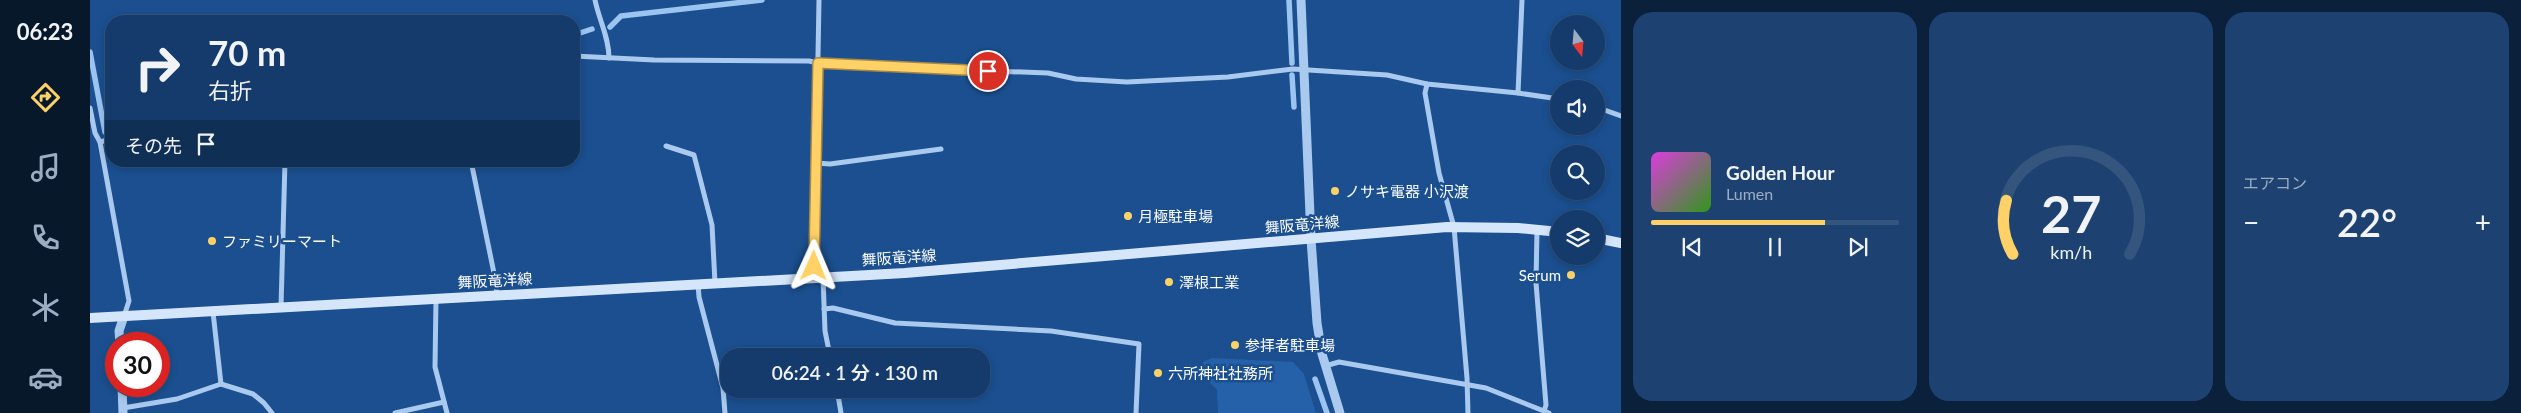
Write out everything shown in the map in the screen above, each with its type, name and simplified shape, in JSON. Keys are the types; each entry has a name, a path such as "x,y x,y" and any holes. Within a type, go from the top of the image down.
{"main road":[{"name":"舞阪竜洋線","path":"90,318 905,273 1454,227 1550,231"},
{"path":"1605,240 1621,243"}],"street":[{"path":"595,0 599,21 605,29 609,58"},
{"path":"819,0 816,163 818,277 829,348"},
{"path":"1302,0 1311,238 1319,339 1325,366 1340,413"},
{"path":"1518,93 1522,0"},
{"path":"580,56 654,60 809,61 919,69 1048,72 1076,79 1127,82 1228,77 1293,69 1387,75 1427,84 1550,98"},
{"path":"1427,84 1425,93 1436,157 1454,227 1468,413"},
{"path":"90,108 92,134 100,142 129,302 119,332"},
{"path":"1605,110 1621,116"},
{"path":"100,142 105,141"},
{"path":"666,146 694,155 712,225 715,283"},
{"path":"816,163 830,164 941,149"},
{"path":"280,307 285,167"},
{"path":"472,167 496,283 496,295"},
{"path":"1325,366 1339,362 1486,388 1546,412 1536,283 1537,230"},
{"path":"698,284 699,297 723,388 725,413"},
{"path":"436,299 435,367 447,413"},
{"path":"824,308 833,308 895,323 1051,331 1139,344 1136,413"},
{"path":"213,311 221,384"},
{"path":"122,397 123,411 177,399 221,384 253,394 272,413"},
{"path":"838,398 841,413"},
{"path":"396,413 444,402"}],"shaded area":[{"path":"1212,358 1293,362 1304,374 1316,413 1218,413 1217,390 1201,371 1203,362"}],"waterway":[{"path":"610,27 621,16 762,0"},
{"path":"1289,0 1292,63"},
{"path":"580,33 592,29"},
{"path":"90,52 105,132"},
{"path":"1292,75 1294,107"},
{"path":"1315,379 1327,413"}],"place":[{"name":"ノサキ電器 小沢渡","path":"1335,191"},
{"name":"月極駐車場","path":"1128,216"},
{"name":"ファミリーマート","path":"212,241"},
{"name":"Serum","path":"1571,275"},
{"name":"澤根工業","path":"1169,282"},
{"name":"参拝者駐車場","path":"1235,345"},
{"name":"六所神社社務所","path":"1158,373"}],"route":[{"path":"814,266 818,63 928,70 988,71"}]}
